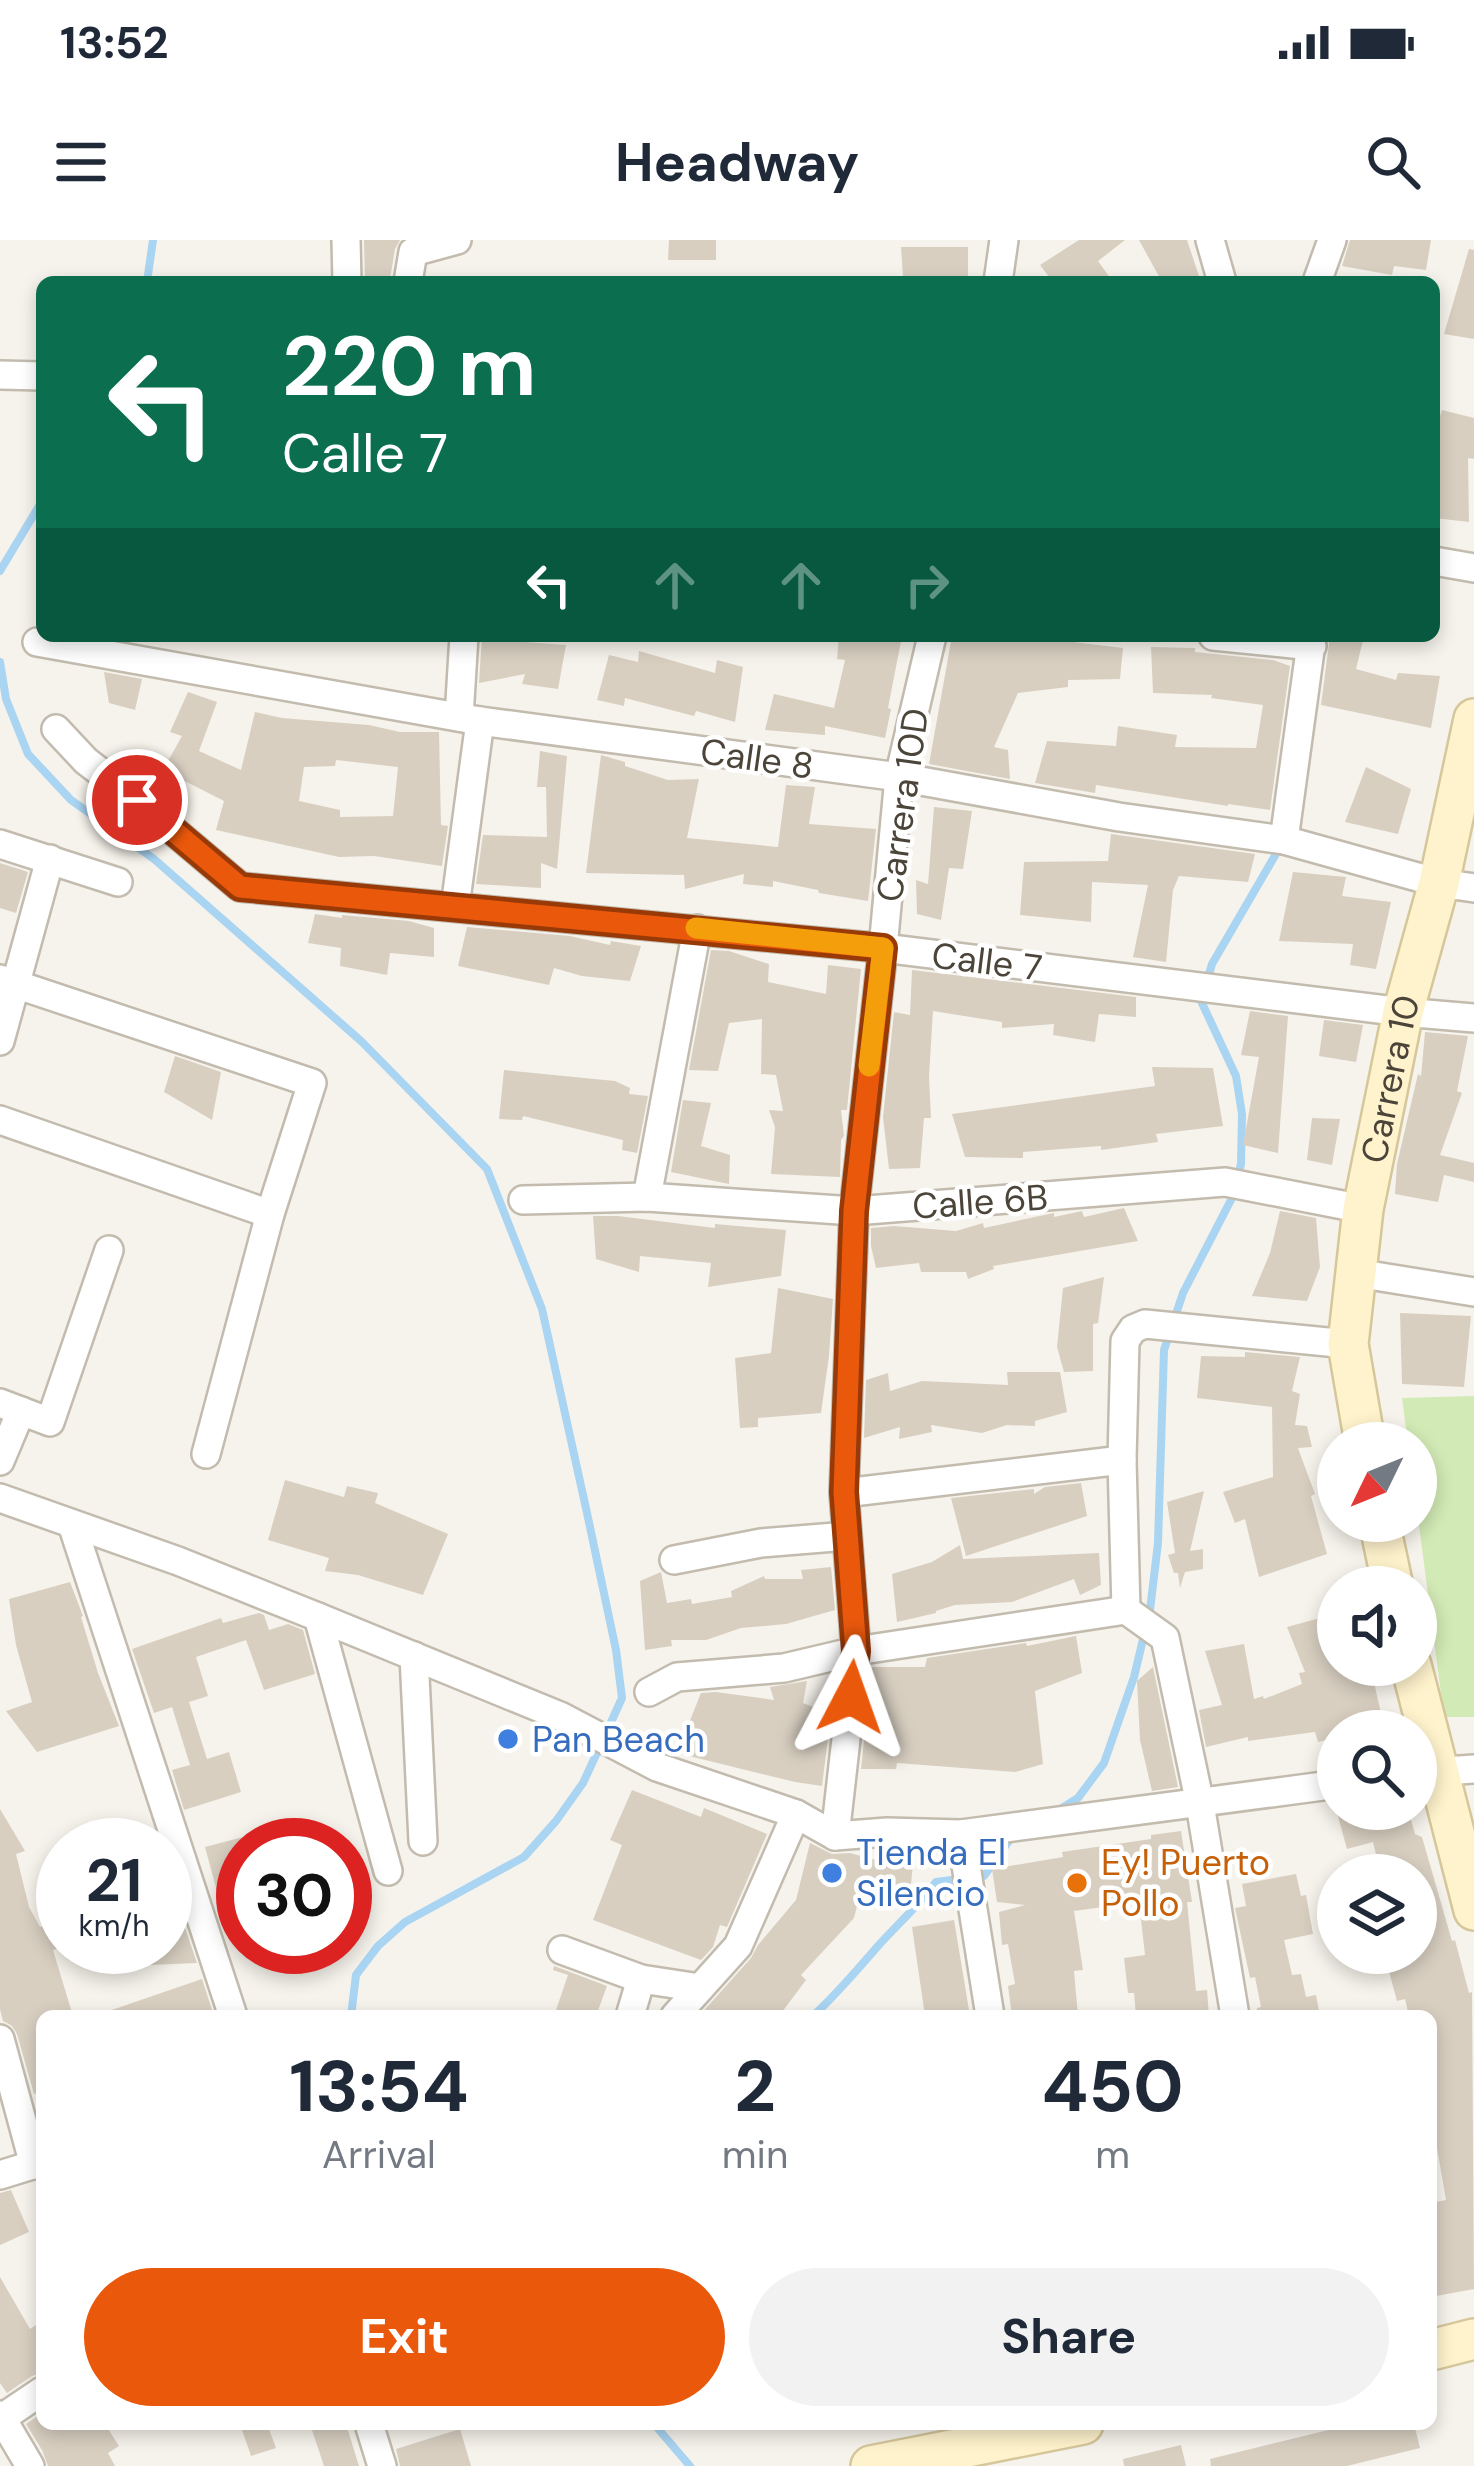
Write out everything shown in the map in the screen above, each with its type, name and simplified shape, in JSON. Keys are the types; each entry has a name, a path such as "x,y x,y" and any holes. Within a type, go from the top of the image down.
{"street":[{"path":"346,240 347,276"},
{"path":"409,276 413,252 457,240"},
{"path":"1001,276 1004,240"},
{"path":"1210,240 1220,276"},
{"path":"1319,276 1332,240"},
{"path":"0,375 36,376"},
{"path":"1440,562 1474,568"},
{"name":"Calle 8","path":"43,642 469,719 899,777 1120,817 1284,840 1456,885"},
{"path":"455,907 469,719 464,642"},
{"name":"Carrera 10D","path":"836,1836 856,1651 844,1492 854,1211 899,777 931,642"},
{"path":"1284,840 1312,642"},
{"name":"Carrera 10","path":"1361,1422 1348,1344 1363,1209 1402,1012 1456,885 1474,719"},
{"name":"Calle 7","path":"56,729 86,761 240,887 697,928 1474,1018"},
{"path":"0,844 118,882"},
{"path":"0,1041 8,982 50,859"},
{"path":"647,1197 697,928"},
{"path":"8,982 312,1083 270,1214 206,1454"},
{"path":"0,1120 270,1214"},
{"name":"Calle 6B","path":"523,1200 647,1197 854,1211 1236,1184 1363,1209"},
{"path":"0,1461 10,1407 50,1422 110,1250"},
{"path":"1355,1273 1474,1292"},
{"path":"1131,1612 1122,1460 1125,1341 1133,1329 1145,1324 1348,1344"},
{"path":"844,1492 1122,1460"},
{"path":"0,1498 318,1617 560,1716 657,1767 796,1814 836,1836 961,1834 1317,1787"},
{"path":"72,1523 231,2010"},
{"path":"674,1560 761,1544 847,1536"},
{"path":"649,1692 676,1676 784,1668 856,1651 1131,1612 1165,1638 1200,1804 1234,2010"},
{"path":"318,1617 388,1870"},
{"path":"414,1656 423,1841"},
{"path":"1418,1686 1474,1910"},
{"path":"680,2010 738,1946 796,1814"},
{"path":"961,1834 989,2010"},
{"path":"562,1950 641,1979 700,1988"},
{"path":"633,2010 641,1979"},
{"path":"0,2038 36,2156"},
{"path":"0,2175 36,2164"},
{"path":"1437,2348 1474,2339"},
{"path":"30,2466 1,2416 36,2395"},
{"path":"371,2430 382,2466"},
{"path":"871,2466 1041,2430"}],"green space":[{"path":"1474,1396 1474,1717 1444,1717 1437,1663 1437,1566 1424,1566 1421,1542 1437,1542 1437,1422 1405,1422 1402,1398"}],"building":[{"path":"364,240 400,240 390,276 365,276"},
{"path":"669,240 716,240 716,260 668,260"},
{"path":"1079,240 1125,240 1098,261 1109,276 1048,276 1040,265"},
{"path":"1139,240 1187,240 1199,276 1159,276"},
{"path":"1350,240 1431,240 1426,270 1394,266 1392,275 1342,266"},
{"path":"901,247 968,247 968,276 903,276"},
{"path":"1469,249 1474,250 1474,339 1444,334"},
{"path":"1442,410 1474,418 1474,459 1468,458 1469,522 1440,519"},
{"path":"482,642 566,645 558,689 522,684 525,674 479,683"},
{"path":"838,642 901,642 885,738 825,726 825,735 765,730 774,694 834,708 845,660 837,659"},
{"path":"951,642 1073,642 1123,648 1120,679 1068,680 1068,687 1018,693 994,747 1008,750 1010,779 929,764"},
{"path":"1329,642 1363,642 1356,669 1396,680 1398,673 1440,676 1431,728 1321,705"},
{"path":"1151,647 1195,648 1195,652 1290,666 1270,810 1096,785 1095,793 1035,783 1047,741 1116,746 1118,726 1177,735 1175,747 1256,748 1263,705 1212,695 1153,693"},
{"path":"639,651 715,673 717,660 743,667 735,722 625,698 624,706 597,700 609,655 638,662"},
{"path":"104,672 142,679 135,710 109,703"},
{"path":"188,692 217,702 199,751 241,770 255,712 400,732 439,732 441,825 448,826 442,866 374,856 339,857 216,830 224,801 163,770 182,736 170,732","holes":["336,760 398,767 393,816 340,817 340,810 299,801 304,767 335,766"]},
{"path":"540,751 567,756 557,869 541,863 541,888 476,884 483,835 547,837 546,787 537,787"},
{"path":"601,755 668,780 699,779 687,838 778,847 786,785 815,787 809,824 876,829 868,901 773,881 773,887 743,884 744,874 685,889 684,875 586,873"},
{"path":"1366,767 1411,789 1398,834 1345,822"},
{"path":"934,807 972,811 963,869 949,868 941,920 917,914 916,880 928,884"},
{"path":"1111,834 1255,854 1248,882 1179,876 1173,890 1166,962 1133,957 1148,885 1092,882 1091,922 1020,915 1024,862 1108,861"},
{"path":"0,863 28,872 16,913 0,908"},
{"path":"1293,872 1346,877 1342,896 1391,902 1376,969 1350,965 1353,944 1279,941"},
{"path":"315,914 409,921 434,928 434,957 390,953 387,975 340,966 341,948 308,943"},
{"path":"467,927 641,946 630,981 554,968 549,985 458,966"},
{"path":"711,950 769,964 768,982 826,994 828,965 861,969 847,1110 841,1110 840,1177 771,1174 775,1127 769,1110 783,1111 776,1075 761,1074 762,1019 729,1023 718,1071 689,1070"},
{"path":"912,970 1136,997 1136,1017 1099,1014 1095,1042 1053,1035 1054,1024 1002,1028 1002,1022 933,1011 931,1118 924,1118 920,1168 889,1169 883,1117 894,1012 910,1015"},
{"path":"1250,1011 1288,1016 1278,1153 1243,1145 1259,1057 1241,1055"},
{"path":"1324,1020 1363,1025 1356,1062 1319,1056"},
{"path":"1425,1032 1468,1036 1457,1091 1462,1093 1440,1155 1474,1163 1474,1182 1444,1175 1438,1202 1395,1194 1397,1164 1418,1074 1421,1076"},
{"path":"175,1056 221,1072 212,1120 164,1092"},
{"path":"1152,1067 1213,1068 1223,1126 1156,1134 1158,1142 1101,1150 1101,1146 1023,1152 1023,1158 965,1157 952,1114 1155,1086"},
{"path":"504,1070 615,1081 630,1088 629,1094 648,1096 637,1153 622,1150 623,1140 523,1116 522,1120 499,1119"},
{"path":"683,1100 711,1103 701,1146 730,1155 729,1184 671,1172"},
{"path":"1312,1118 1340,1119 1332,1165 1307,1160"},
{"path":"1124,1208 1138,1241 993,1266 968,1279 966,1272 921,1272 919,1263 876,1268 871,1246 871,1228 956,1231 1054,1213 1054,1217 1082,1211 1084,1217"},
{"path":"1280,1211 1316,1218 1320,1267 1307,1301 1252,1296 1270,1253"},
{"path":"593,1216 786,1230 781,1276 708,1287 711,1263 640,1256 639,1272 596,1259"},
{"path":"1104,1277 1098,1323 1093,1324 1093,1371 1064,1372 1057,1347 1063,1288"},
{"path":"778,1288 833,1299 821,1413 758,1418 758,1427 740,1428 735,1358 771,1353"},
{"path":"1400,1313 1471,1316 1464,1387 1402,1384"},
{"path":"1245,1352 1300,1357 1292,1391 1300,1394 1295,1425 1307,1426 1312,1447 1298,1448 1315,1494 1311,1496 1317,1542 1324,1542 1327,1554 1259,1577 1245,1519 1235,1523 1223,1492 1273,1477 1272,1407 1197,1398 1201,1356 1245,1357"},
{"path":"1007,1372 1060,1372 1067,1412 1035,1421 1035,1426 1007,1425 982,1433 931,1425 932,1432 899,1439 900,1427 864,1438 866,1380 888,1373 890,1391 922,1381 1008,1385"},
{"path":"285,1480 344,1497 347,1486 378,1493 375,1503 448,1534 423,1595 358,1575 325,1571 329,1558 268,1540"},
{"path":"1081,1483 1087,1516 966,1556 951,1498 1034,1489 1034,1494 1045,1487"},
{"path":"1204,1491 1190,1551 1203,1549 1203,1569 1185,1572 1180,1588 1168,1555 1175,1553 1167,1502"},
{"path":"960,1545 963,1559 1099,1553 1101,1585 1080,1595 1074,1579 1012,1602 955,1605 897,1622 892,1574 932,1562"},
{"path":"831,1567 835,1610 786,1624 741,1628 706,1640 671,1640 672,1646 645,1650 640,1581 661,1572 667,1603 691,1599 692,1604 732,1597 731,1591 764,1576 803,1579 801,1570"},
{"path":"70,1582 119,1726 37,1752 6,1711 32,1702 9,1599"},
{"path":"259,1613 269,1630 288,1624 303,1630 315,1674 264,1690 246,1640 196,1657 208,1696 189,1702 207,1759 229,1752 241,1792 184,1810 172,1770 190,1765 172,1707 154,1713 132,1649 221,1618 223,1623"},
{"path":"1317,1619 1317,1686 1375,1686 1380,1710 1317,1710 1317,1739 1315,1732 1248,1741 1248,1737 1206,1747 1199,1710 1222,1705 1205,1651 1244,1644 1254,1699 1264,1699 1302,1684 1299,1673 1305,1672 1287,1627"},
{"path":"1076,1636 1082,1673 1035,1691 1043,1764 1015,1772 897,1763 896,1769 861,1769 872,1667 925,1667 927,1658"},
{"path":"1153,1667 1178,1787 1152,1791 1140,1740 1137,1681"},
{"path":"807,1681 803,1703 831,1714 822,1786 677,1753 701,1693 774,1700 770,1687"},
{"path":"632,1790 701,1817 704,1808 767,1834 727,1927 720,1925 713,1947 701,1960 593,1920 622,1845 610,1840"},
{"path":"0,1809 25,1851 16,1854 36,1920 36,1974 60,1974 71,2010 36,2010 36,2094 17,2034 3,2021"},
{"path":"1342,1830 1414,1830 1422,1837 1427,1854 1376,1854 1373,1842 1347,1849"},
{"path":"1181,1831 1192,1902 1187,1902 1196,1991 1207,1990 1209,2010 1135,2010 1134,1993 1128,1993 1124,1958 1145,1955 1139,1902 1074,1911 1083,1970 1074,1971 1077,2010 1011,2010 1008,1986 1015,1984 1008,1944 1002,1945 999,1912 1025,1905 997,1902 992,1869 1063,1857 1062,1852 1151,1839 1151,1835"},
{"path":"810,1843 832,1854 850,1853 887,1863 888,1851 914,1854 910,1894 861,1890 854,1918 801,1975 806,1980 784,2010 704,2010 751,1958 796,1900"},
{"path":"216,1844 216,1888 205,1847"},
{"path":"1296,1874 1301,1896 1306,1895 1313,1934 1284,1940 1292,1975 1301,1974 1306,1997 1316,1995 1319,2010 1257,2010 1261,2007 1255,1977 1250,1978 1235,1908 1246,1906 1242,1884"},
{"path":"1437,1889 1472,1992 1474,2289 1437,2296 1437,2202 1446,2200 1437,2148 1437,2010 1408,2010 1405,1999 1397,2001 1390,1974 1437,1974"},
{"path":"954,1920 969,2010 924,2010 912,1927"},
{"path":"554,1966 607,1986 598,2010 556,2010 568,1975 553,1970"},
{"path":"202,1979 212,2010 112,2010"},
{"path":"11,2190 29,2232 0,2245 0,2193"},
{"path":"0,2277 30,2329 36,2325 36,2375 7,2393 0,2383"},
{"path":"36,2417 36,2430 109,2430 119,2446 108,2453 115,2466 48,2466 26,2424"},
{"path":"242,2430 269,2430 276,2448 251,2456"},
{"path":"312,2430 348,2430 359,2466 324,2466"},
{"path":"460,2430 471,2466 400,2466 396,2449"},
{"path":"1328,2430 1416,2430 1420,2448 1347,2466 1211,2466 1210,2459"},
{"path":"1181,2445 1186,2466 1124,2466 1123,2459"}],"waterway":[{"path":"148,276 153,240"},
{"path":"0,571 36,511"},
{"path":"0,662 6,699 28,754 71,800 154,859 361,1041 487,1169 542,1309 587,1513 622,1698 607,1731"},
{"path":"1207,981 1212,964 1280,847"},
{"path":"1059,1810 1078,1798 1104,1763 1134,1677 1150,1610 1158,1543 1164,1350 1183,1293 1233,1196 1241,1164 1242,1114 1236,1076 1201,1001 1203,995"},
{"path":"352,2010 356,1975 378,1946 405,1922 524,1857 583,1783 601,1744"},
{"path":"819,2010 936,1882 984,1876 1015,1837"},
{"path":"659,2430 690,2466"}],"slow traffic":[{"path":"696,928 883,948 869,1066"}],"place":[{"name":"Pan Beach","path":"508,1739"},
{"name":"Tienda El Silencio","path":"832,1873"},
{"name":"Ey! Puerto Pollo","path":"1077,1883"}],"route":[{"path":"137,800 240,887 883,948 854,1211 844,1492 856,1651 851,1697"}]}
